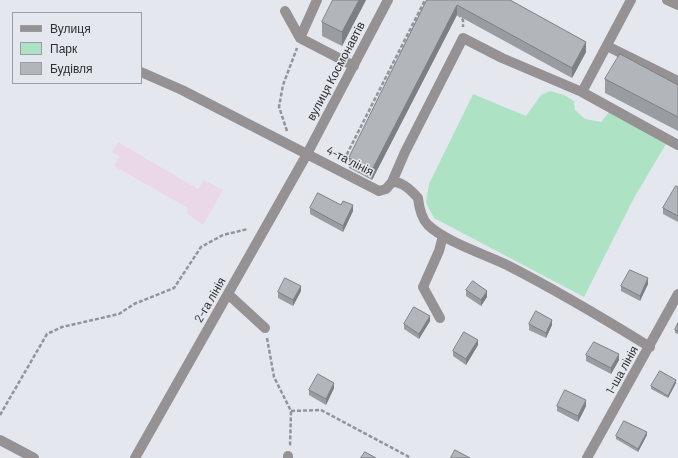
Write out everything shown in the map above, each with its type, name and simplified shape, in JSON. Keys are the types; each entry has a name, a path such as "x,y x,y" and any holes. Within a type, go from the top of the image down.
{"street":[{"path":"300,38 317,0"},
{"name":"вулиця Космонавтів","path":"307,154 388,0"},
{"path":"582,92 630,0"},
{"path":"668,0 678,5"},
{"path":"285,11 300,38 354,66"},
{"path":"650,347 583,306 529,276 485,254 443,236 427,225 419,209 418,198 410,190 396,182 392,182 405,152 463,38 502,58 582,92 678,145"},
{"path":"607,46 678,81"},
{"name":"4-та лінія","path":"142,72 182,90 379,191 386,189 392,182"},
{"name":"2-га лінія","path":"135,458 307,154"},
{"path":"440,318 423,288 439,251 443,236"},
{"path":"228,294 265,328"},
{"name":"1-ша лінія","path":"587,458 650,347 678,294"},
{"path":"0,440 34,458"}],"path":[{"path":"338,170 424,0"},
{"path":"455,11 463,20 463,38"},
{"path":"292,147 279,107 284,85 300,38"},
{"path":"0,415 47,334 62,327 119,314 134,304 174,288 201,247 223,235 248,229"},
{"path":"265,328 274,376 291,411 292,436 288,457"},
{"path":"291,411 321,410 410,458"}],"shaded area":[{"path":"118,142 198,189 204,180 223,190 203,225 186,213 188,208 114,166 119,156 112,152"}],"green space":[{"path":"550,91 564,95 574,101 575,110 585,119 601,122 609,112 666,144 634,198 584,297 434,218 426,203 429,184 473,94 526,116 541,95"}],"building":[{"path":"333,0 359,0 342,32 322,22"},
{"path":"427,0 510,0 586,42 572,68 457,5 372,170 349,158"},
{"path":"620,54 678,85 678,117 605,79"},
{"path":"676,186 678,187 678,216 663,208"},
{"path":"318,193 341,205 343,201 353,205 343,226 310,208"},
{"path":"630,270 648,278 640,296 621,286"},
{"path":"285,278 301,286 293,300 278,292"},
{"path":"473,281 487,291 481,300 466,290"},
{"path":"414,307 430,316 419,334 404,324"},
{"path":"536,311 552,320 546,333 529,324"},
{"path":"678,323 678,331 675,330"},
{"path":"464,332 478,340 466,359 453,351"},
{"path":"594,342 619,354 611,368 586,355"},
{"path":"660,371 676,380 668,396 651,386"},
{"path":"318,374 334,383 326,399 309,390"},
{"path":"565,390 586,400 578,416 557,406"},
{"path":"624,421 647,432 638,449 616,436"},
{"path":"455,450 470,458 451,458"},
{"path":"365,452 376,458 361,458"}]}
